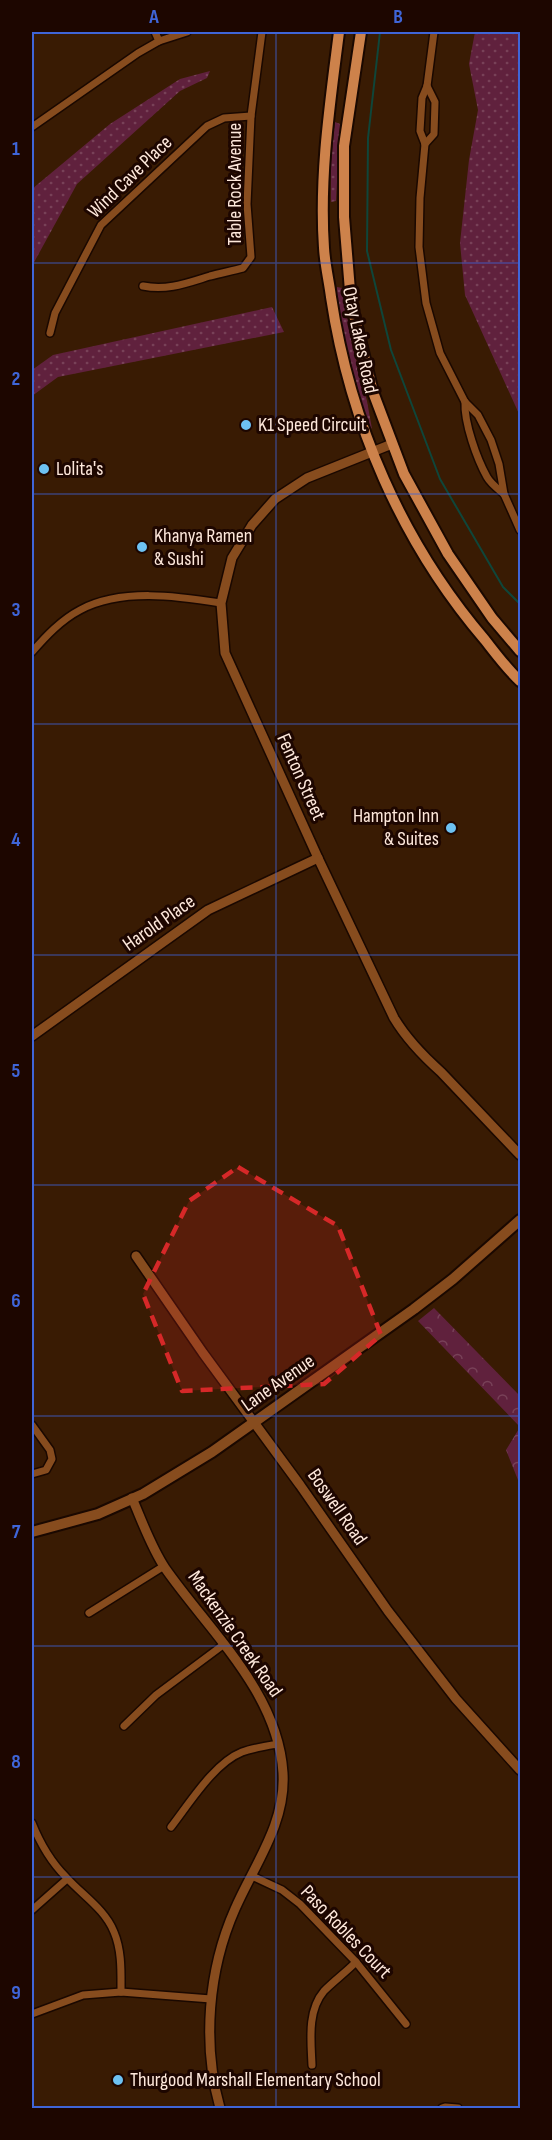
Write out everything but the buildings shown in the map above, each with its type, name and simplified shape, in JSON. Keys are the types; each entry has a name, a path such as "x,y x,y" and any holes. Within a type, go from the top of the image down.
{"main road":[{"name":"Otay Lakes Road","path":"339,32 324,159 324,248 336,329 351,395 371,452 399,511 433,572 471,624 520,681"},
{"name":"Otay Lakes Road","path":"361,32 344,146 344,217 351,303 372,392 404,474 448,554 492,618 520,651"},
{"name":"Lane Avenue","path":"32,1532 98,1514 142,1494 212,1452 414,1309 453,1279 520,1220"}],"street":[{"path":"155,32 159,41"},
{"path":"32,127 138,53 159,41 187,32"},
{"name":"Table Rock Avenue","path":"143,286 152,288 178,286 243,268 251,257 247,204 251,116 262,32"},
{"path":"434,32 420,131 425,144 420,198 419,247 426,303 440,353 465,402 478,415 491,440 499,464 504,494 520,530"},
{"path":"425,144 434,134 435,102 427,86"},
{"name":"Wind Cave Place","path":"50,333 55,313 101,225 207,126 224,118 251,116"},
{"path":"465,402 465,417 487,478 504,494"},
{"name":"Fenton Street","path":"392,444 301,481 267,507 252,525 232,558 221,603 225,653 318,858 402,1032 520,1155"},
{"path":"509,504 520,513"},
{"path":"32,652 56,627 81,609 117,597 156,596 221,603"},
{"name":"Harold Place","path":"32,1036 208,910 318,858"},
{"name":"Boswell Road","path":"136,1256 388,1611 456,1699 520,1770"},
{"path":"32,1425 52,1456 48,1468 34,1473"},
{"name":"Mackenzie Creek Road","path":"132,1498 164,1566 264,1704 272,1720 283,1774 274,1829 234,1910 223,1944 211,1998 209,2033 214,2082 220,2109"},
{"path":"89,1613 164,1566"},
{"path":"124,1726 156,1695 223,1645"},
{"path":"171,1827 214,1772 234,1756 243,1751 278,1744"},
{"path":"32,1823 40,1843 67,1879 89,1898 114,1931 119,1949 121,1992"},
{"name":"Paso Robles Court","path":"252,1876 282,1890 300,1904 356,1962 406,2024"},
{"path":"32,1910 67,1879"},
{"path":"312,2066 312,2020 319,1999 356,1962"},
{"path":"32,2014 83,1995 121,1992 211,1998"},
{"path":"442,2109 445,2107 458,2109"}],"highlighted area":[{"path":"238,1167 338,1226 381,1335 324,1384 182,1391 143,1294 189,1201"}],"green space":[{"path":"475,32 520,32 520,416 465,295 460,243 469,160 478,110 469,64"},
{"path":"210,71 207,78 180,91 77,184 32,266 32,189 110,124 180,79"},
{"path":"335,122 340,124 336,201 331,202 331,162"},
{"path":"337,287 342,288 352,344 372,429 361,402 349,359 337,299"},
{"path":"272,307 284,332 58,377 32,396 32,370 53,355"},
{"path":"434,1308 520,1396 520,1427 418,1321"},
{"path":"520,1427 520,1485 506,1450"}],"waterway":[{"path":"380,32 368,138 367,251 391,350 440,479 503,587 520,604"}],"place":[{"name":"K1 Speed Circuit","path":"246,425"},
{"name":"Lolita's","path":"44,469"},
{"name":"Khanya Ramen & Sushi","path":"142,547"},
{"name":"Hampton Inn & Suites","path":"451,828"},
{"name":"Thurgood Marshall Elementary School","path":"118,2080"}]}
